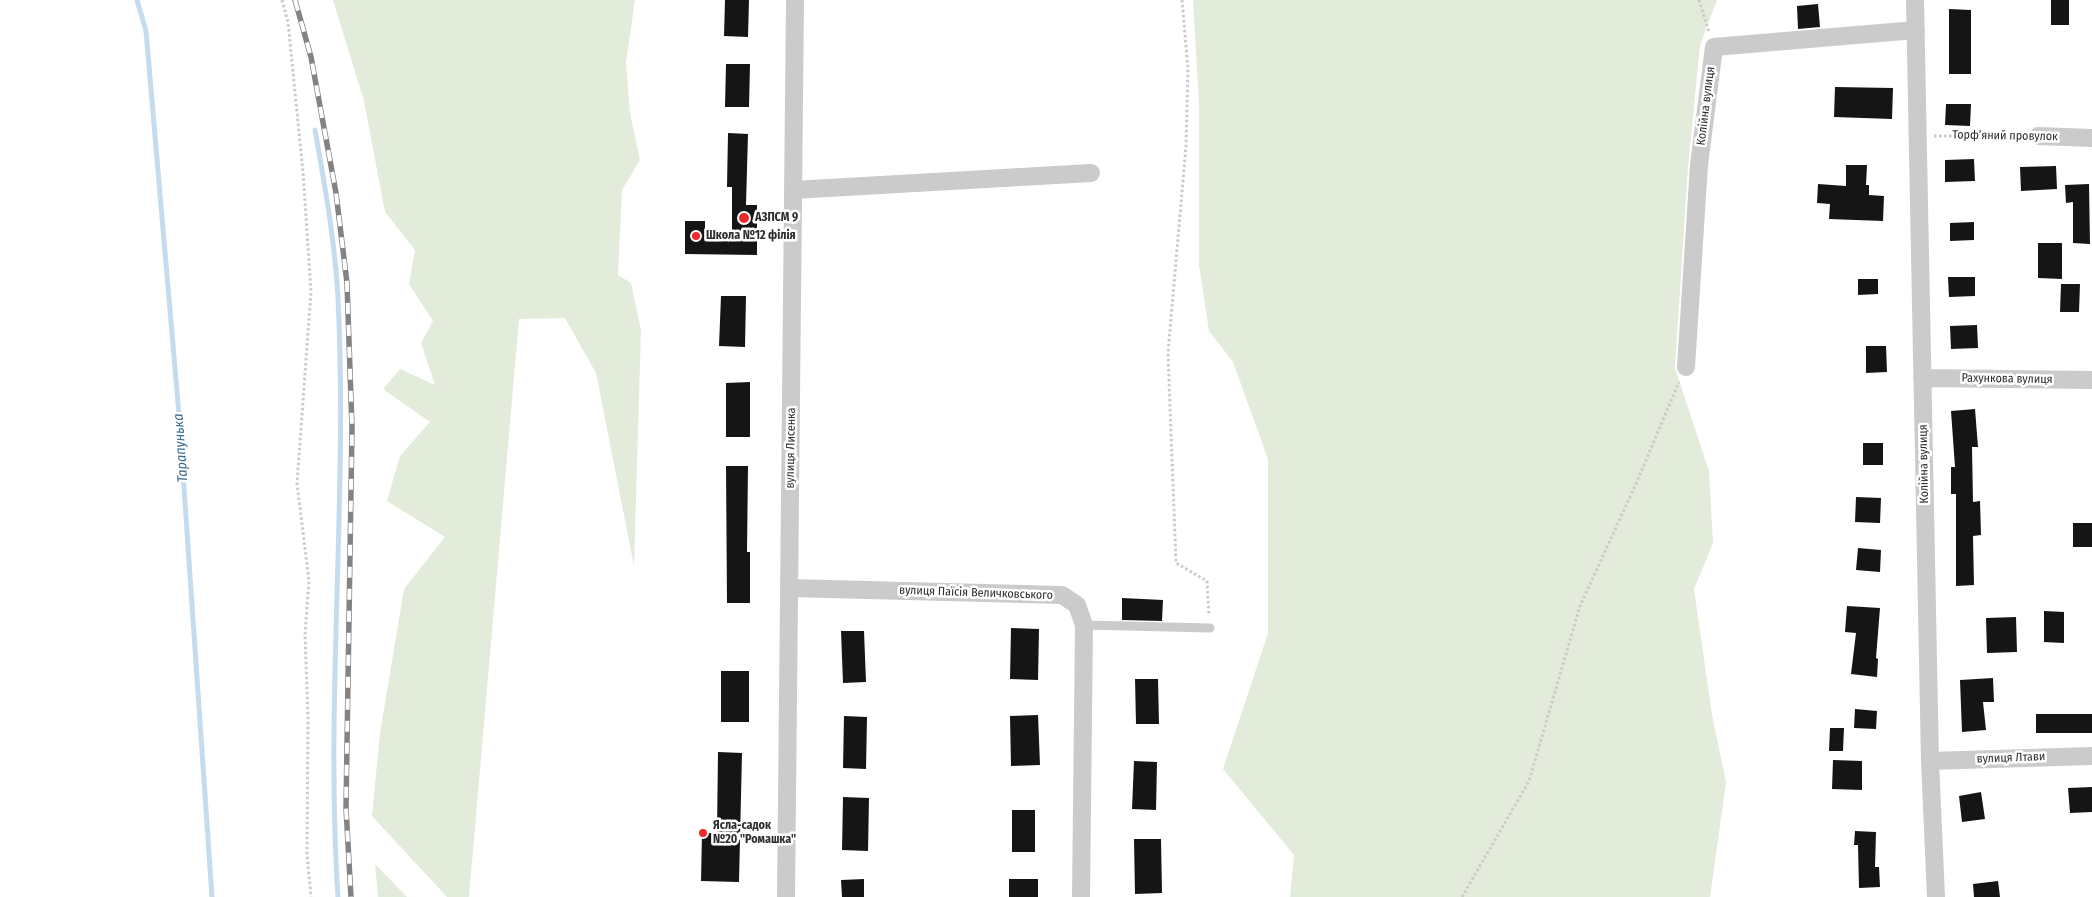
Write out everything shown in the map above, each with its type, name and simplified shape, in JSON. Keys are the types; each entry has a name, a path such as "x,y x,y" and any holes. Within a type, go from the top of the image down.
{"street":[{"name":"вулиця Лисенка","path":"786,897 795,0"},
{"name":"Колійна вулиця","path":"1915,0 1930,761 1936,897"},
{"path":"1714,47 1916,30"},
{"name":"Колійна вулиця","path":"1686,367 1699,165 1714,47"},
{"name":"Торфʼяний провулок","path":"2038,136 2092,138"},
{"path":"793,190 1091,173"},
{"name":"Рахункова вулиця","path":"1922,378 2092,380"},
{"name":"вулиця Паїсія Величковського","path":"789,588 1062,596 1077,604 1084,624 1081,897"},
{"name":"вулиця Лтави","path":"1930,761 2092,756"}],"lane":[{"path":"1084,624 1210,628"}],"path":[{"path":"282,0 288,22 302,163 310,292 297,483 309,581 305,634 308,718 308,854 311,897"},
{"path":"1182,0 1188,68 1186,146 1168,353 1176,563 1206,581 1210,628"},
{"path":"1699,0 1714,47"},
{"name":"Торфʼяний провулок","path":"1918,136 2038,136"},
{"path":"1462,897 1529,781 1580,606 1635,486 1686,367"}],"green space":[{"path":"333,0 635,0 626,62 630,113 640,160 622,190 618,275 631,283 641,330 634,566 596,373 565,318 519,319 469,897 447,897 372,816 380,733 404,589 445,537 387,501 400,456 430,422 383,389 400,369 435,385 421,343 433,321 409,284 415,250 385,212 364,101"},
{"path":"1193,0 1717,0 1700,45 1688,167 1675,368 1709,471 1713,543 1694,589 1712,715 1726,782 1710,897 1290,897 1294,855 1223,769 1268,633 1268,459 1233,362 1209,331 1199,265 1199,104"},
{"path":"375,864 407,897 378,897"}],"building":[{"path":"725,0 749,0 748,37 724,36"},
{"path":"2051,0 2069,0 2069,25 2051,25"},
{"path":"1818,4 1820,27 1798,29 1797,6"},
{"path":"1949,9 1971,10 1971,74 1949,74"},
{"path":"726,64 750,64 749,107 725,107"},
{"path":"1835,87 1893,88 1892,119 1834,117"},
{"path":"1946,104 1971,104 1970,126 1945,125"},
{"path":"728,133 748,134 746,205 757,205 757,255 685,254 685,221 705,221 705,230 732,230 732,187 727,187"},
{"path":"1974,159 1975,181 1945,182 1945,160"},
{"path":"1846,165 1867,165 1866,185 1869,185 1869,195 1884,196 1883,221 1829,219 1830,204 1817,203 1818,184 1846,186"},
{"path":"2056,166 2057,189 2021,191 2020,167"},
{"path":"2089,184 2090,244 2073,243 2073,202 2066,203 2065,185"},
{"path":"1974,222 1974,240 1950,241 1950,223"},
{"path":"2038,243 2062,243 2062,279 2038,278"},
{"path":"1948,277 1975,277 1975,296 1949,297"},
{"path":"1858,279 1878,279 1878,294 1858,295"},
{"path":"2061,284 2080,284 2079,312 2060,312"},
{"path":"721,296 746,296 745,347 719,346"},
{"path":"1977,325 1978,348 1951,349 1950,326"},
{"path":"1866,346 1886,346 1887,372 1866,373"},
{"path":"750,382 750,437 726,437 726,383"},
{"path":"1975,409 1978,447 1972,447 1973,502 1980,501 1981,535 1973,536 1974,585 1956,586 1956,494 1951,494 1951,467 1955,467 1951,411"},
{"path":"1863,443 1883,443 1883,465 1863,465"},
{"path":"726,466 748,466 747,552 750,552 750,603 727,603"},
{"path":"1856,497 1881,498 1880,523 1855,522"},
{"path":"2073,523 2092,523 2092,547 2073,547"},
{"path":"1858,548 1881,550 1880,572 1856,570"},
{"path":"1122,598 1163,600 1162,621 1122,620"},
{"path":"1847,606 1880,608 1876,658 1878,659 1877,677 1851,674 1856,633 1845,632"},
{"path":"2044,611 2064,612 2064,643 2044,642"},
{"path":"2016,617 2017,652 1987,653 1986,618"},
{"path":"1011,628 1039,629 1038,680 1010,679"},
{"path":"841,631 864,631 866,682 843,683"},
{"path":"721,671 749,671 749,722 721,722"},
{"path":"1993,678 1994,702 1983,702 1986,730 1962,732 1960,680"},
{"path":"1135,679 1158,679 1159,724 1136,724"},
{"path":"1855,709 1877,711 1876,729 1854,728"},
{"path":"2036,714 2092,714 2092,733 2036,733"},
{"path":"1038,715 1040,765 1011,766 1010,716"},
{"path":"844,716 867,717 866,769 843,768"},
{"path":"1830,728 1844,728 1843,751 1829,751"},
{"path":"718,752 742,753 739,882 701,881 702,833 717,833"},
{"path":"1833,760 1862,761 1862,790 1832,789"},
{"path":"1134,761 1157,762 1156,810 1132,809"},
{"path":"2092,787 2092,812 2070,813 2068,788"},
{"path":"1981,792 1985,819 1962,822 1959,796"},
{"path":"843,797 869,798 868,851 842,850"},
{"path":"1012,810 1035,810 1035,852 1012,852"},
{"path":"1855,831 1876,832 1875,867 1879,867 1880,887 1859,888 1858,845 1854,845"},
{"path":"1134,839 1161,839 1162,893 1135,894"},
{"path":"864,879 864,897 842,897 841,880"},
{"path":"1009,879 1038,879 1038,897 1009,897"},
{"path":"1998,881 2000,897 1974,897 1973,884"}],"waterway":[{"name":"Тарапунька","path":"137,0 146,31 179,415 212,897"},
{"path":"315,130 335,256 338,298 340,448 334,748 338,897"}],"railway":[{"path":"295,0 311,57 336,193 347,283 352,428 346,808 351,897"}],"place":[{"name":"АЗПСМ 9","path":"744,218"},
{"name":"Школа №12 філія","path":"696,236"},
{"name":"Ясла-садок №20 \"Ромашка\"","path":"703,833"}]}
